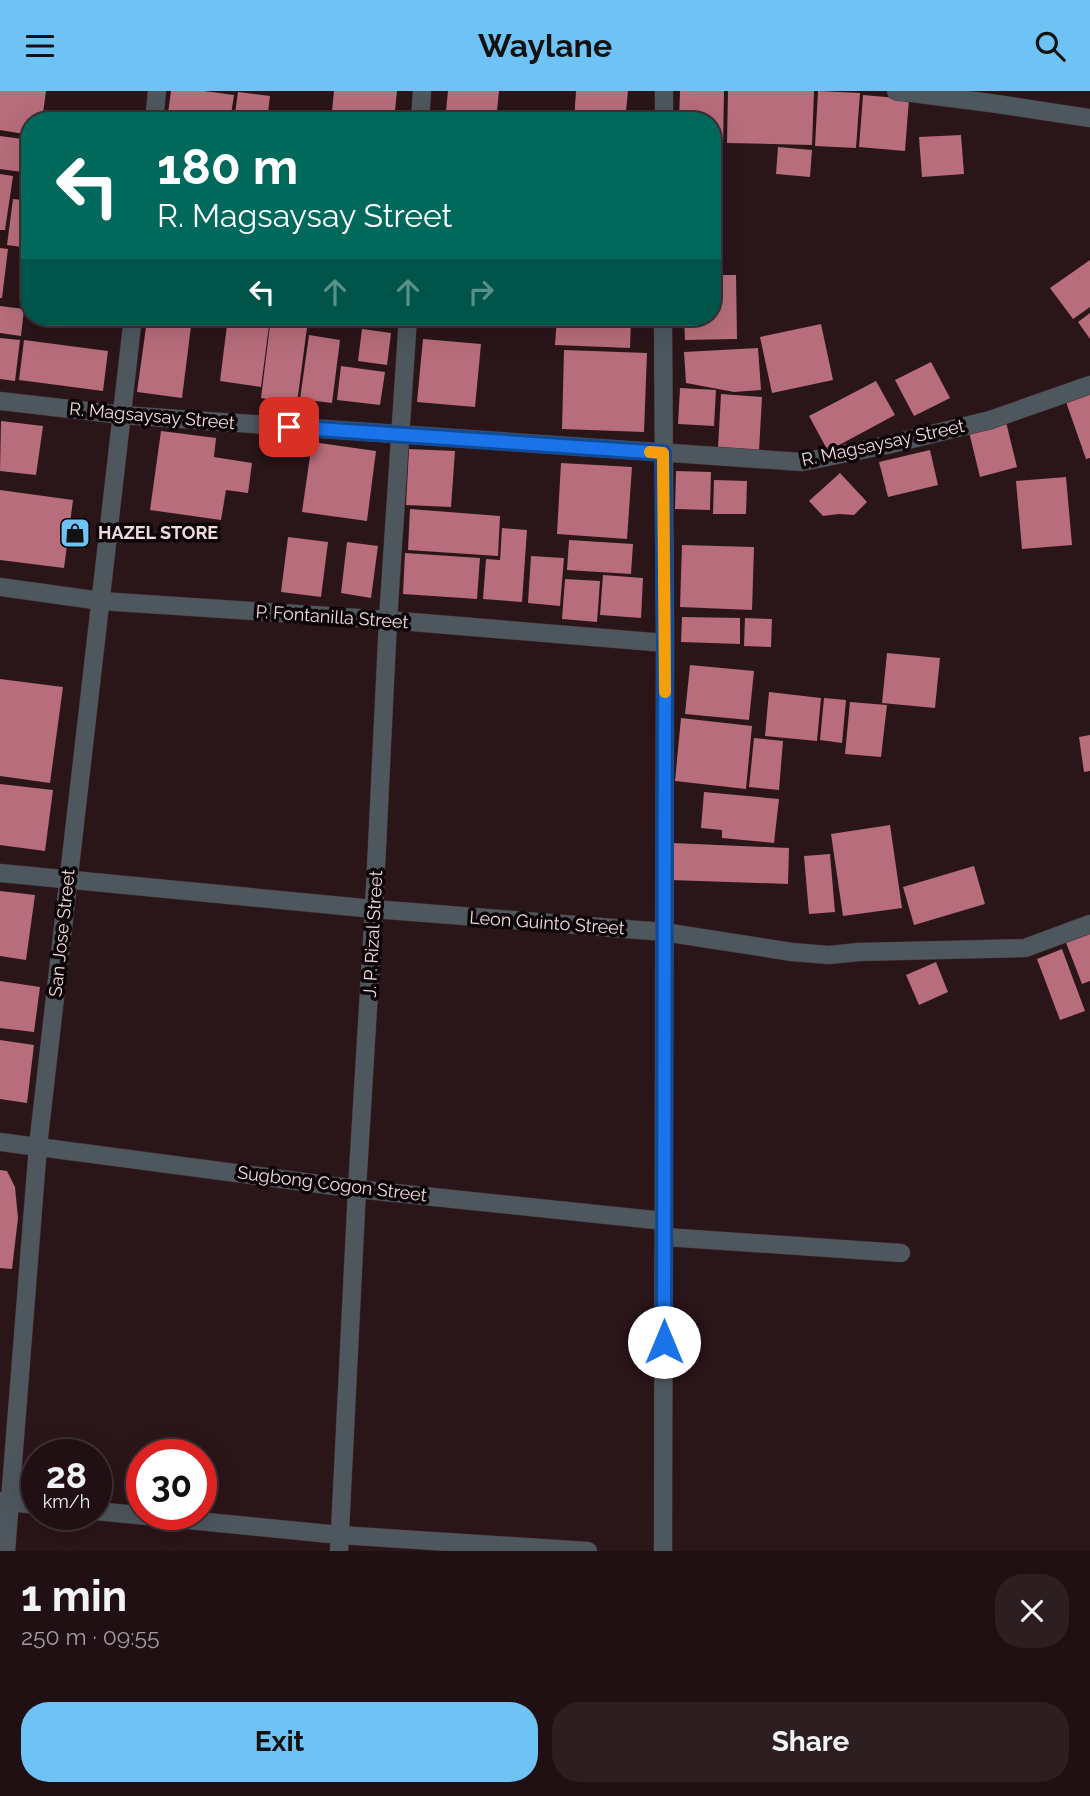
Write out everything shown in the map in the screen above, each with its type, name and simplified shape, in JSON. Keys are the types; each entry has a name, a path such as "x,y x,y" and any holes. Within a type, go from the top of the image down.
{"street":[{"path":"155,112 157,91"},
{"path":"421,112 422,91"},
{"path":"664,91 664,112"},
{"path":"896,91 1090,118"},
{"name":"San Jose Street","path":"6,1551 5,1502 38,1146 132,326"},
{"name":"J. P. Rizal Street","path":"340,1543 388,620 407,326"},
{"path":"663,326 663,1551"},
{"name":"R. Magsaysay Street","path":"0,401 122,415 802,462 887,445 990,419 1090,385"},
{"name":"P. Fontanilla Street","path":"0,587 101,601 388,620 665,643"},
{"name":"Leon Guinto Street","path":"0,873 374,909 664,932 792,952 829,955 1025,948 1090,924"},
{"name":"Sugbong Cogon Street","path":"0,1142 665,1229 901,1253"},
{"path":"112,1513 340,1543 588,1551"}],"building":[{"path":"0,91 46,91 43,112 21,112 21,134 0,130"},
{"path":"171,91 234,95 231,112 168,112"},
{"path":"334,91 397,91 395,112 332,112"},
{"path":"448,91 499,91 497,112 446,112"},
{"path":"576,91 628,91 626,112 575,112"},
{"path":"680,91 724,91 723,148 721,112 679,112"},
{"path":"728,91 814,91 812,145 727,143"},
{"path":"818,91 860,93 856,148 815,146"},
{"path":"238,92 270,96 268,112 235,112"},
{"path":"863,95 909,99 905,151 859,147"},
{"path":"961,135 964,174 922,177 919,137"},
{"path":"0,136 21,139 21,172 0,169"},
{"path":"778,147 812,150 810,177 776,174"},
{"path":"0,174 13,176 5,230 0,230"},
{"path":"13,199 21,200 21,247 7,245"},
{"path":"0,248 8,249 2,298 0,298"},
{"path":"1090,260 1090,307 1073,319 1050,288"},
{"path":"721,275 736,275 737,339 685,340 684,326 721,326"},
{"path":"0,306 21,309 21,336 0,333"},
{"path":"1090,313 1090,339 1078,322"},
{"path":"821,324 833,380 772,393 760,337"},
{"path":"146,326 191,326 182,398 137,392"},
{"path":"227,326 269,326 261,387 220,381"},
{"path":"270,326 307,326 297,403 261,398"},
{"path":"556,326 631,326 630,348 555,345"},
{"path":"362,329 391,333 387,365 358,361"},
{"path":"309,335 340,340 332,403 300,399"},
{"path":"0,338 20,340 15,381 0,379"},
{"path":"423,339 481,344 475,407 417,402"},
{"path":"24,340 108,351 103,391 19,380"},
{"path":"758,348 761,390 734,392 686,383 684,352"},
{"path":"564,350 647,353 644,432 562,429"},
{"path":"931,362 950,398 914,416 895,380"},
{"path":"341,366 385,372 380,405 337,400"},
{"path":"876,381 895,415 828,451 809,416"},
{"path":"680,388 716,390 714,426 678,424"},
{"path":"1090,391 1090,458 1086,459 1065,399"},
{"path":"721,394 762,397 759,451 718,448"},
{"path":"1005,418 1017,467 980,477 968,428"},
{"path":"1,421 43,426 36,475 0,471"},
{"path":"161,431 216,438 214,457 252,463 248,493 226,490 221,520 150,510"},
{"path":"312,442 376,451 367,521 302,512"},
{"path":"409,449 455,451 451,507 406,505"},
{"path":"930,450 938,485 888,497 879,462"},
{"path":"561,463 632,467 627,539 557,534"},
{"path":"676,471 711,472 710,510 675,509"},
{"path":"840,473 867,502 854,515 823,516 809,501"},
{"path":"1066,477 1072,545 1022,549 1016,481"},
{"path":"714,480 747,481 746,514 713,514"},
{"path":"0,490 73,500 64,568 0,560"},
{"path":"410,509 500,516 498,556 408,550"},
{"path":"502,528 527,530 522,602 483,599 486,559 500,560"},
{"path":"288,537 328,542 321,597 281,592"},
{"path":"569,540 633,544 631,574 567,570"},
{"path":"347,542 378,546 371,598 341,593"},
{"path":"682,545 754,547 752,610 680,607"},
{"path":"405,553 480,558 477,599 403,594"},
{"path":"531,556 564,558 560,606 528,603"},
{"path":"603,575 643,578 641,618 600,615"},
{"path":"565,579 600,581 597,622 562,619"},
{"path":"682,617 740,618 740,644 681,642"},
{"path":"745,618 772,619 771,647 744,646"},
{"path":"887,653 940,658 935,708 882,703"},
{"path":"690,665 754,671 749,720 685,714"},
{"path":"0,679 63,687 50,783 0,776"},
{"path":"769,692 821,698 817,741 765,736"},
{"path":"824,698 846,700 842,743 820,740"},
{"path":"850,702 887,705 881,757 845,754"},
{"path":"681,718 752,726 746,789 675,781"},
{"path":"1090,735 1090,771 1084,772 1079,737"},
{"path":"754,738 783,741 779,790 749,787"},
{"path":"0,784 53,790 45,851 0,845"},
{"path":"704,792 779,799 774,843 722,838 722,830 701,828"},
{"path":"890,825 902,908 843,916 831,834"},
{"path":"672,843 789,848 788,884 671,880"},
{"path":"830,854 835,912 809,914 804,856"},
{"path":"974,866 985,904 914,925 903,887"},
{"path":"0,891 35,895 26,960 0,956"},
{"path":"1090,931 1090,981 1082,984 1065,940"},
{"path":"1062,949 1085,1011 1060,1020 1037,959"},
{"path":"936,962 948,992 919,1005 906,975"},
{"path":"0,981 40,987 34,1032 0,1028"},
{"path":"0,1040 34,1045 27,1103 0,1099"},
{"path":"0,1170 7,1171 15,1187 18,1218 12,1269 0,1268"}],"slow traffic":[{"path":"650,452 663,453 665,692"}],"place":[{"name":"HAZEL STORE","path":"75,533"}],"route":[{"path":"289,427 663,453 664,1342"}]}
